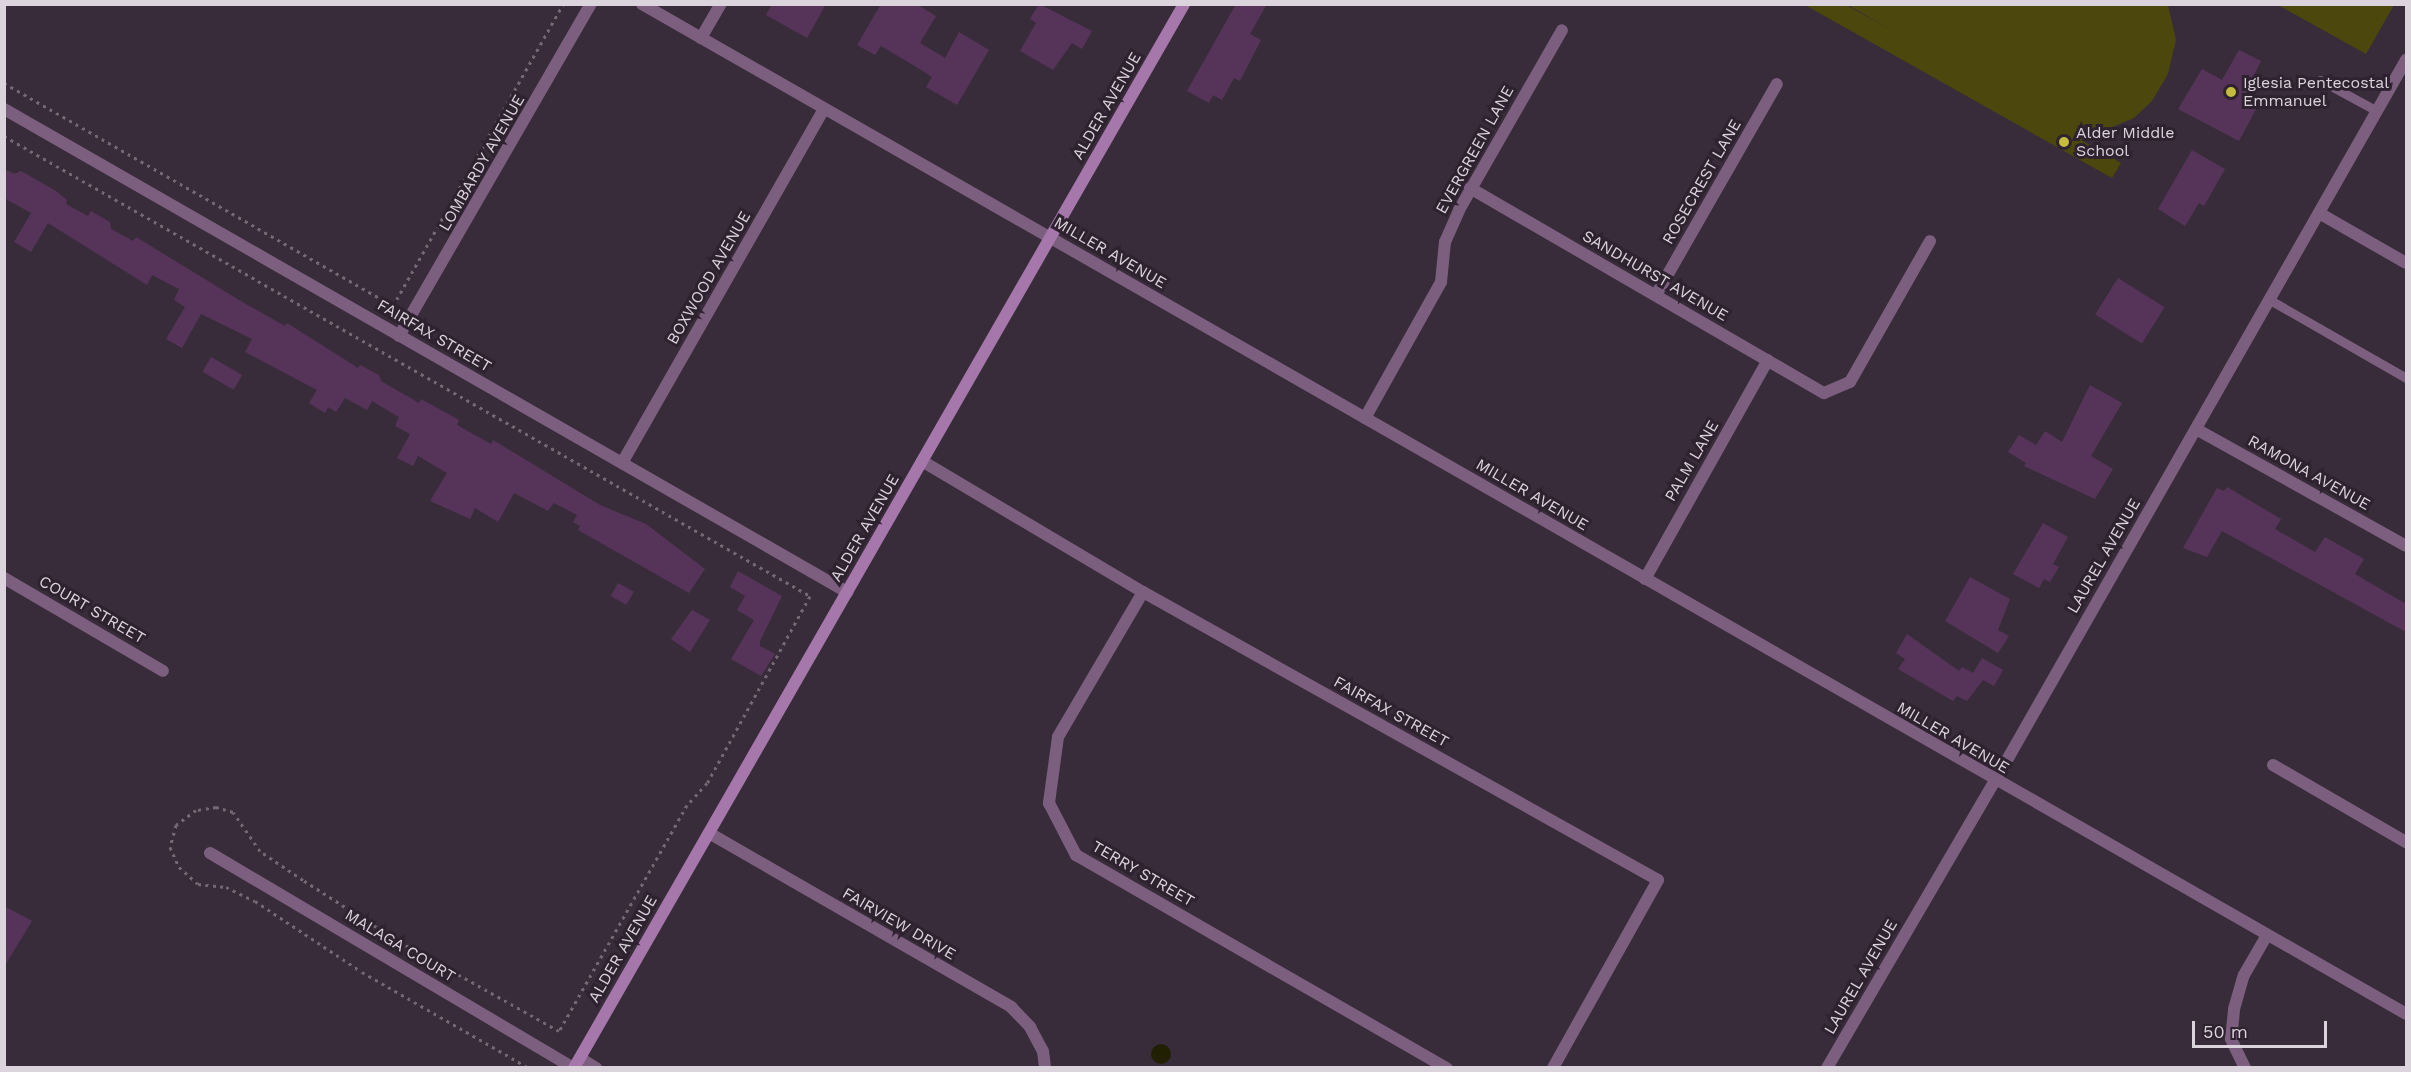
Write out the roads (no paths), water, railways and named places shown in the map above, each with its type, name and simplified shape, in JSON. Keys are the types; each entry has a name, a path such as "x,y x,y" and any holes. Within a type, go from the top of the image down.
{"main road":[{"name":"ALDER AVENUE","path":"576,1064 1184,4"}],"street":[{"name":"LOMBARDY AVENUE","path":"399,336 591,4"},
{"name":"MILLER AVENUE","path":"642,4 1995,781 2406,1014"},
{"path":"701,38 721,4"},
{"name":"EVERGREEN LANE","path":"1365,418 1442,282 1445,242 1470,188 1562,30"},
{"name":"LAUREL AVENUE","path":"1827,1068 1995,781 2406,60"},
{"name":"ROSECREST LANE","path":"1656,295 1777,84"},
{"name":"BOXWOOD AVENUE","path":"622,463 824,109"},
{"name":"FAIRFAX STREET","path":"4,110 847,592"},
{"name":"SANDHURST AVENUE","path":"1470,188 1824,393 1850,382 1930,241"},
{"path":"2319,213 2406,263"},
{"name":"PALM LANE","path":"1645,579 1768,360"},
{"name":"RAMONA AVENUE","path":"2196,429 2406,546"},
{"name":"FAIRFAX STREET","path":"922,461 1143,592 1659,880 1553,1068"},
{"name":"COURT STREET","path":"4,578 163,671"},
{"name":"TERRY STREET","path":"1143,592 1058,736 1049,803 1076,855 1448,1068"},
{"path":"2273,765 2406,842"},
{"name":"FAIRVIEW DRIVE","path":"709,833 1011,1007 1030,1027 1043,1051 1045,1068"},
{"name":"MALAGA COURT","path":"210,853 576,1064 596,1068"},
{"path":"2245,1068 2231,1039 2234,1009 2244,975 2267,935"}],"lane":[{"path":"2320,80 2378,111"},
{"path":"2270,300 2406,378"}],"place":[{"name":"Iglesia Pentecostal Emmanuel","path":"2231,92"},
{"name":"Alder Middle School","path":"2064,142"}]}
